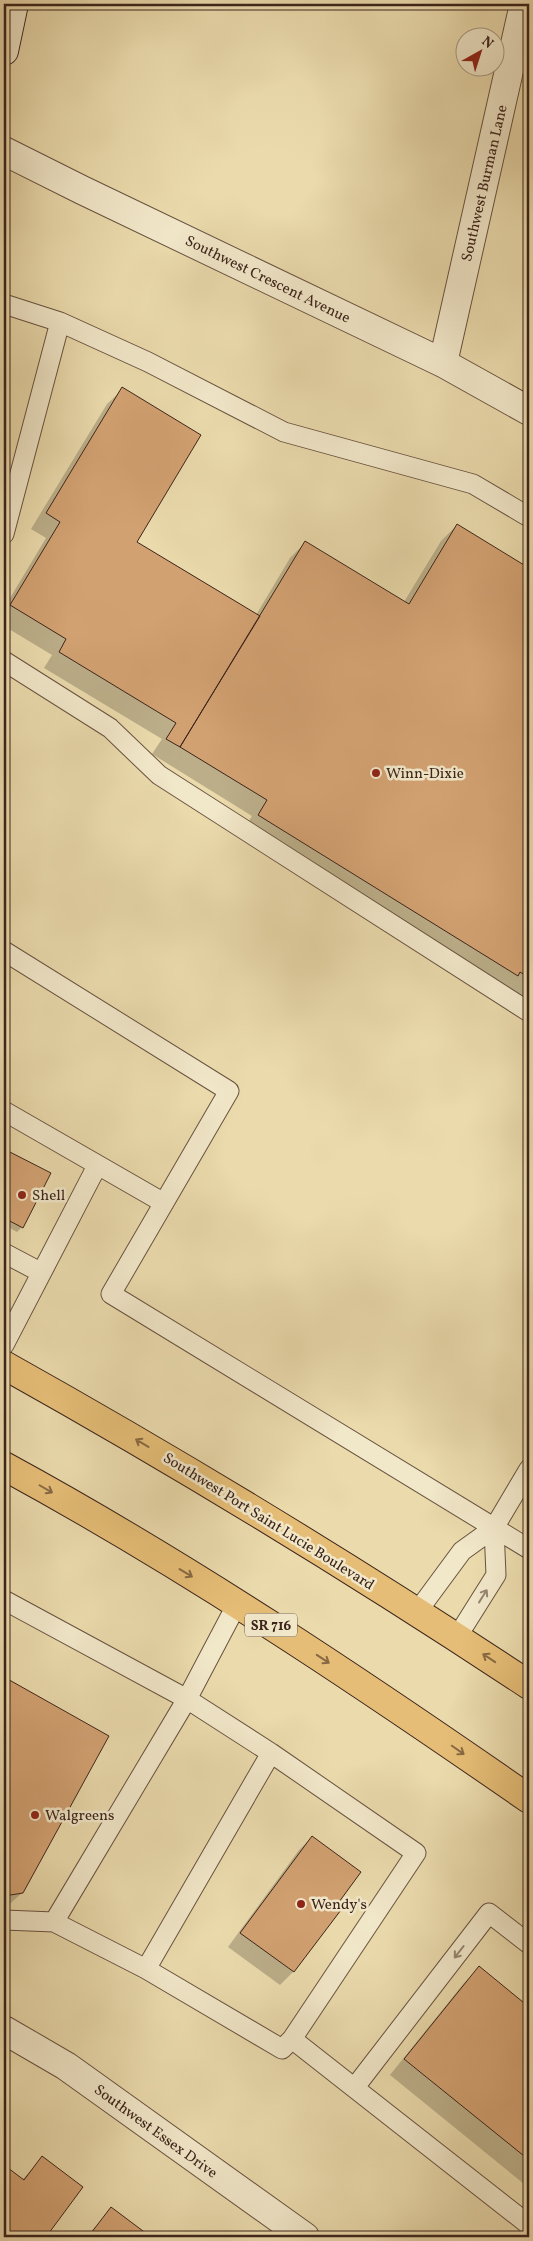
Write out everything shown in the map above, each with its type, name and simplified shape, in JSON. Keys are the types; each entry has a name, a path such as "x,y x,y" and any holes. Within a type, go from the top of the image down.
{"main road":[{"name":"Southwest Port Saint Lucie Boulevard","path":"4,1365 93,1414 270,1519 457,1637 529,1685"},
{"name":"SR 716","path":"4,1466 48,1490 237,1604 378,1694 529,1799"}],"street":[{"path":"4,52 14,4"},
{"name":"Southwest Burman Lane","path":"443,363 524,4"},
{"name":"Southwest Crescent Avenue","path":"4,151 443,363 529,411"},
{"name":"Southwest Essex Drive","path":"4,2030 66,2066 305,2237"}],"lane":[{"path":"4,304 60,322 148,362 284,432 473,484 529,517"},
{"path":"4,534 60,322"},
{"path":"4,661 110,728 159,775 529,1012"},
{"path":"4,950 229,1091 110,1294 529,1549"},
{"path":"4,1110 164,1204"},
{"path":"4,1345 40,1272 97,1166"},
{"path":"4,1253 40,1272"},
{"path":"417,1612 462,1551 494,1528 529,1469"},
{"path":"457,1637 496,1575 494,1528"},
{"path":"4,1600 187,1699 271,1753 416,1852 292,2039 282,2049 146,1970 54,1922 4,1920"},
{"path":"54,1922 187,1699 237,1604"},
{"path":"146,1970 271,1753"},
{"path":"355,2087 489,1913 529,1944"},
{"path":"292,2039 529,2225"}],"building":[{"path":"122,387 201,435 137,542 260,616 180,747 166,739 176,723 59,652 66,639 10,605 60,522 46,513"},
{"name":"Winn-Dixie","path":"457,524 529,568 529,978 520,972 518,976 258,815 267,800 180,747 305,541 409,604"},
{"name":"Shell","path":"4,1149 51,1173 23,1228 4,1218"},
{"name":"Walgreens","path":"4,1677 109,1736 23,1893 4,1896"},
{"name":"Wendy's","path":"312,1836 361,1872 339,1902 344,1906 294,1972 240,1933"},
{"path":"479,1966 529,2007 529,2160 404,2059"},
{"path":"42,2156 83,2187 46,2237 15,2237 9,2233 4,2237 4,2165 24,2180"},
{"path":"111,2207 151,2237 88,2237"}],"place":[{"name":"Winn-Dixie","path":"376,773"},
{"name":"Shell","path":"22,1195"},
{"name":"Walgreens","path":"35,1815"},
{"name":"Wendy's","path":"301,1904"}]}
